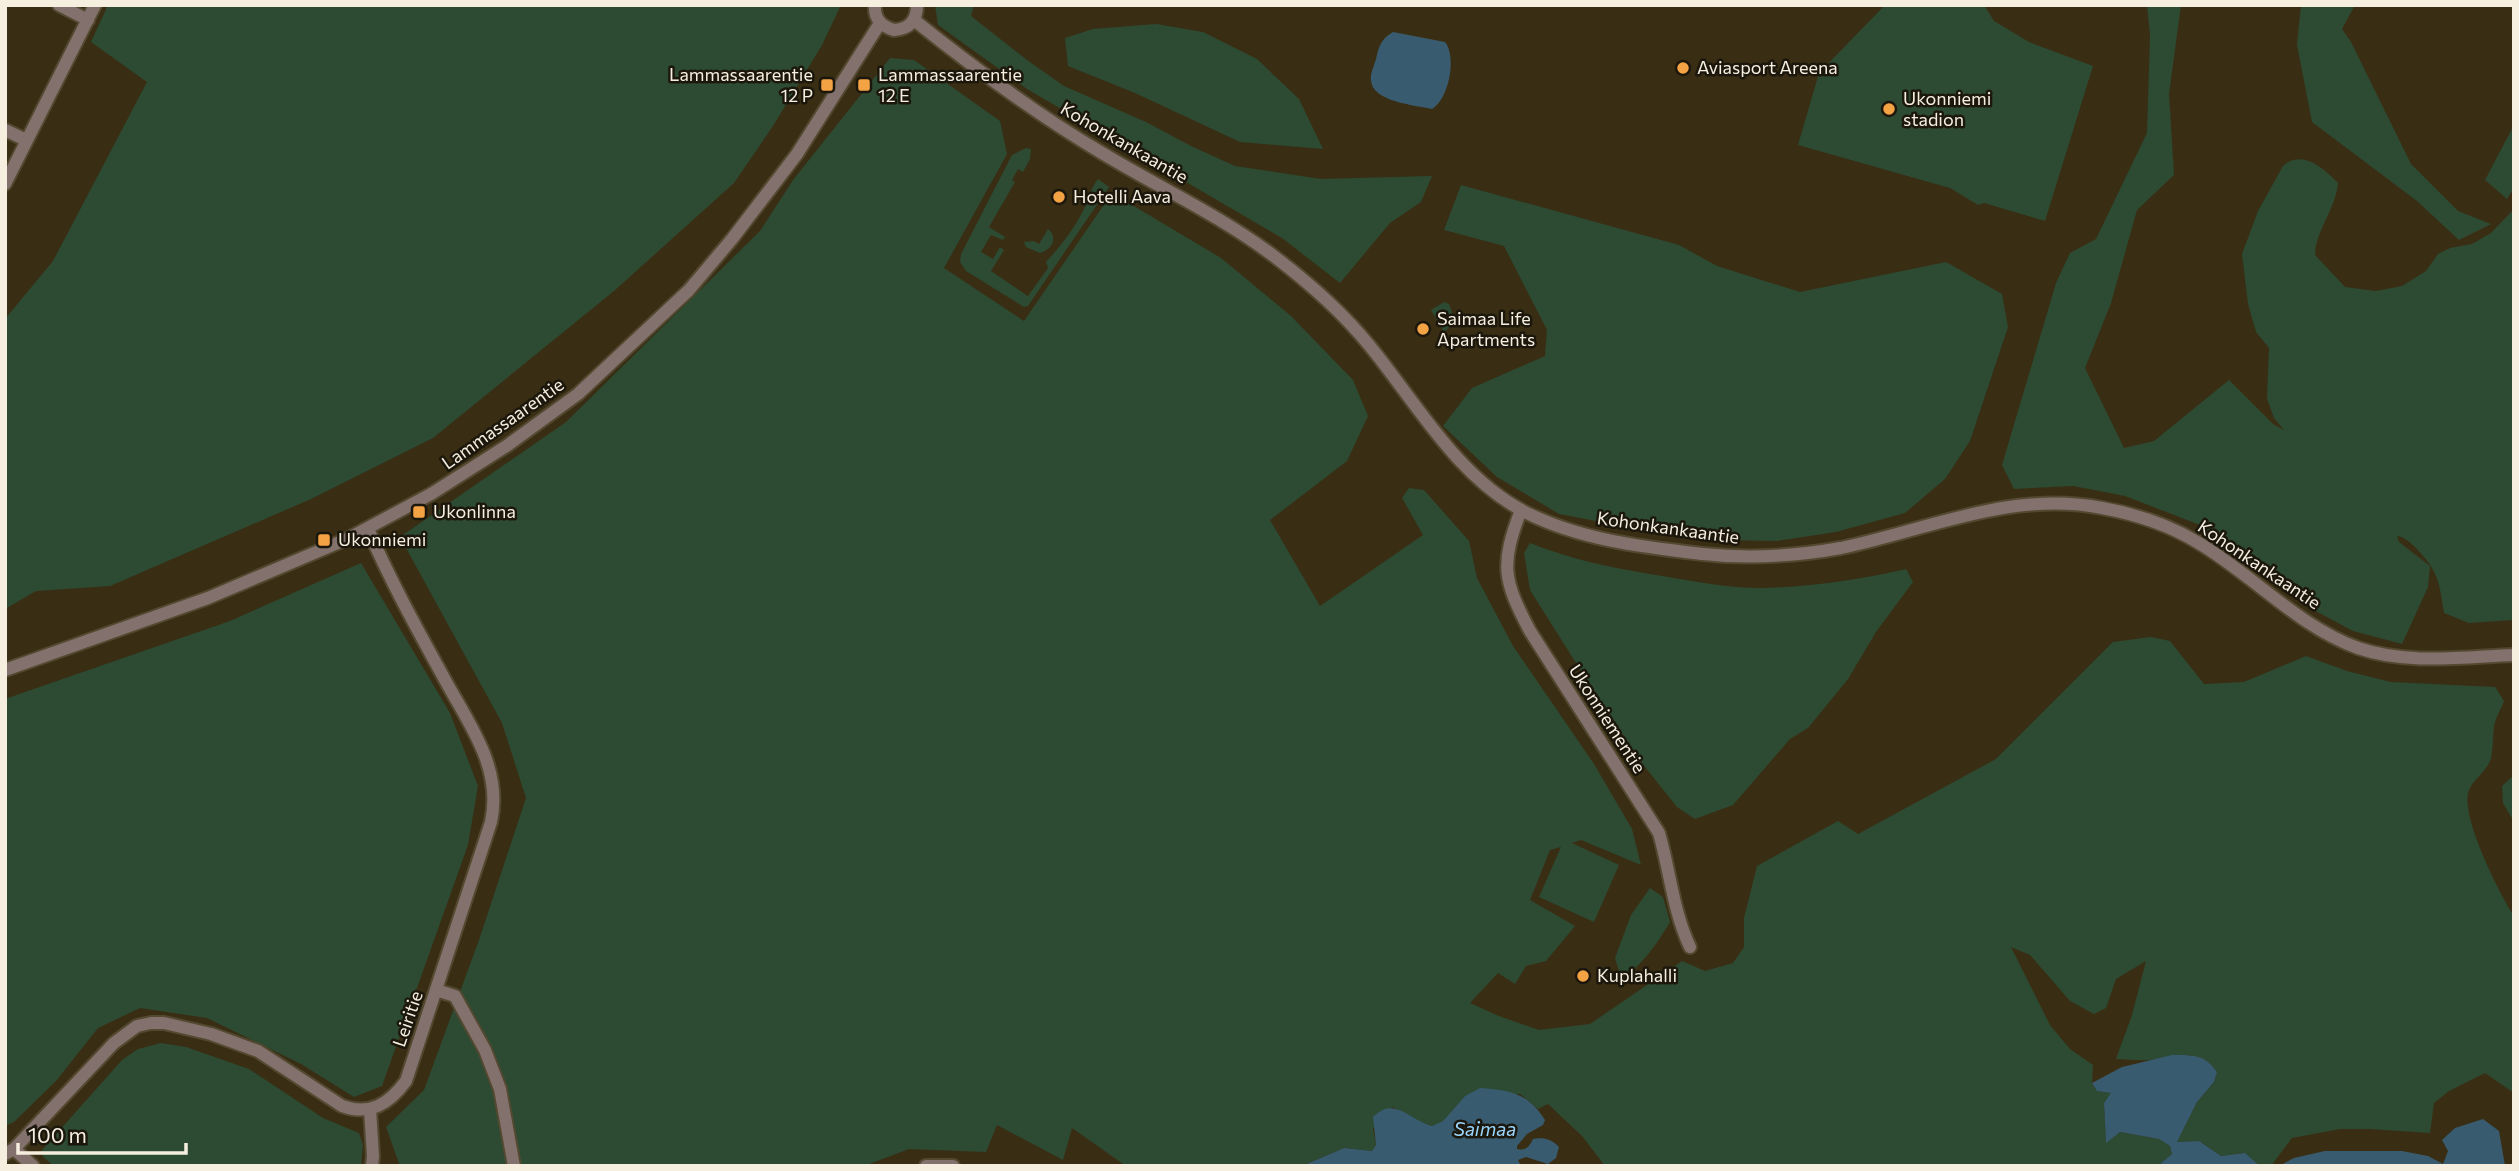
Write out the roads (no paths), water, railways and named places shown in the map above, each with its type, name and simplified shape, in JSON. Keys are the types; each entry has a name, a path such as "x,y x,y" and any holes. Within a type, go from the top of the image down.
{"street":[{"path":"59,5 88,20"},
{"path":"5,184 95,5"},
{"path":"875,5 880,23 894,30 901,29 914,20 917,5"},
{"name":"Kohonkankaantie","path":"914,20 973,66 1061,128 1224,222 1284,265 1324,298 1364,339 1465,467 1492,491 1521,510 1573,532 1613,541 1739,557 1800,554 1840,548 1943,520 2012,507 2039,504 2098,507 2146,519 2200,543 2298,615 2358,648 2390,656 2416,658 2514,655"},
{"name":"Lammassaarentie","path":"5,670 208,598 276,571 368,529 486,459 578,394 689,290 732,239 797,154 880,23"},
{"path":"5,130 26,140"},
{"name":"Ukonniementie","path":"1521,510 1506,554 1507,576 1512,596 1530,631 1659,833 1681,928 1690,947"},
{"name":"Leiritie","path":"368,529 444,678 480,741 494,790 491,822 406,1081 389,1101 370,1110"},
{"path":"436,990 455,996 485,1050 500,1089 514,1166"},
{"path":"33,1166 10,1151 114,1043 137,1026 164,1023 211,1034 258,1051 342,1106 355,1111 370,1110 372,1166"},
{"path":"926,1166 953,1166"}],"water":[{"path":"1393,32 1445,42 1449,49 1451,67 1447,87 1438,104 1432,109 1386,98 1373,87 1371,75 1380,47 1383,40"},
{"path":"2172,1055 2203,1059 2217,1072 2214,1082 2197,1102 2177,1142 2199,1141 2221,1156 2245,1153 2260,1166 2158,1166 2172,1154 2170,1146 2159,1139 2120,1132 2106,1143 2104,1103 2111,1093 2097,1091 2092,1083 2122,1067"},
{"name":"Saimaa","path":"1480,1088 1509,1092 1532,1104 1545,1120 1543,1125 1527,1134 1517,1149 1527,1148 1533,1139 1547,1139 1559,1147 1556,1158 1548,1164 1526,1157 1518,1160 1521,1166 1302,1166 1344,1148 1372,1151 1376,1145 1373,1117 1381,1111 1395,1109 1432,1126 1443,1121 1465,1096"},
{"path":"2483,1119 2499,1131 2505,1166 2279,1166 2294,1158 2325,1151 2402,1151 2428,1156 2443,1164 2448,1151 2442,1140 2455,1128"}],"place":[{"name":"Aviasport Areena","path":"1683,68"},
{"name":"Lammassaarentie 12 P","path":"827,85"},
{"name":"Lammassaarentie 12 E","path":"864,85"},
{"name":"Ukonniemi stadion","path":"1889,109"},
{"name":"Hotelli Aava","path":"1059,197"},
{"name":"Saimaa Life Apartments","path":"1423,329"},
{"name":"Ukonlinna","path":"419,512"},
{"name":"Ukonniemi","path":"324,540"},
{"name":"Kuplahalli","path":"1583,976"}]}
